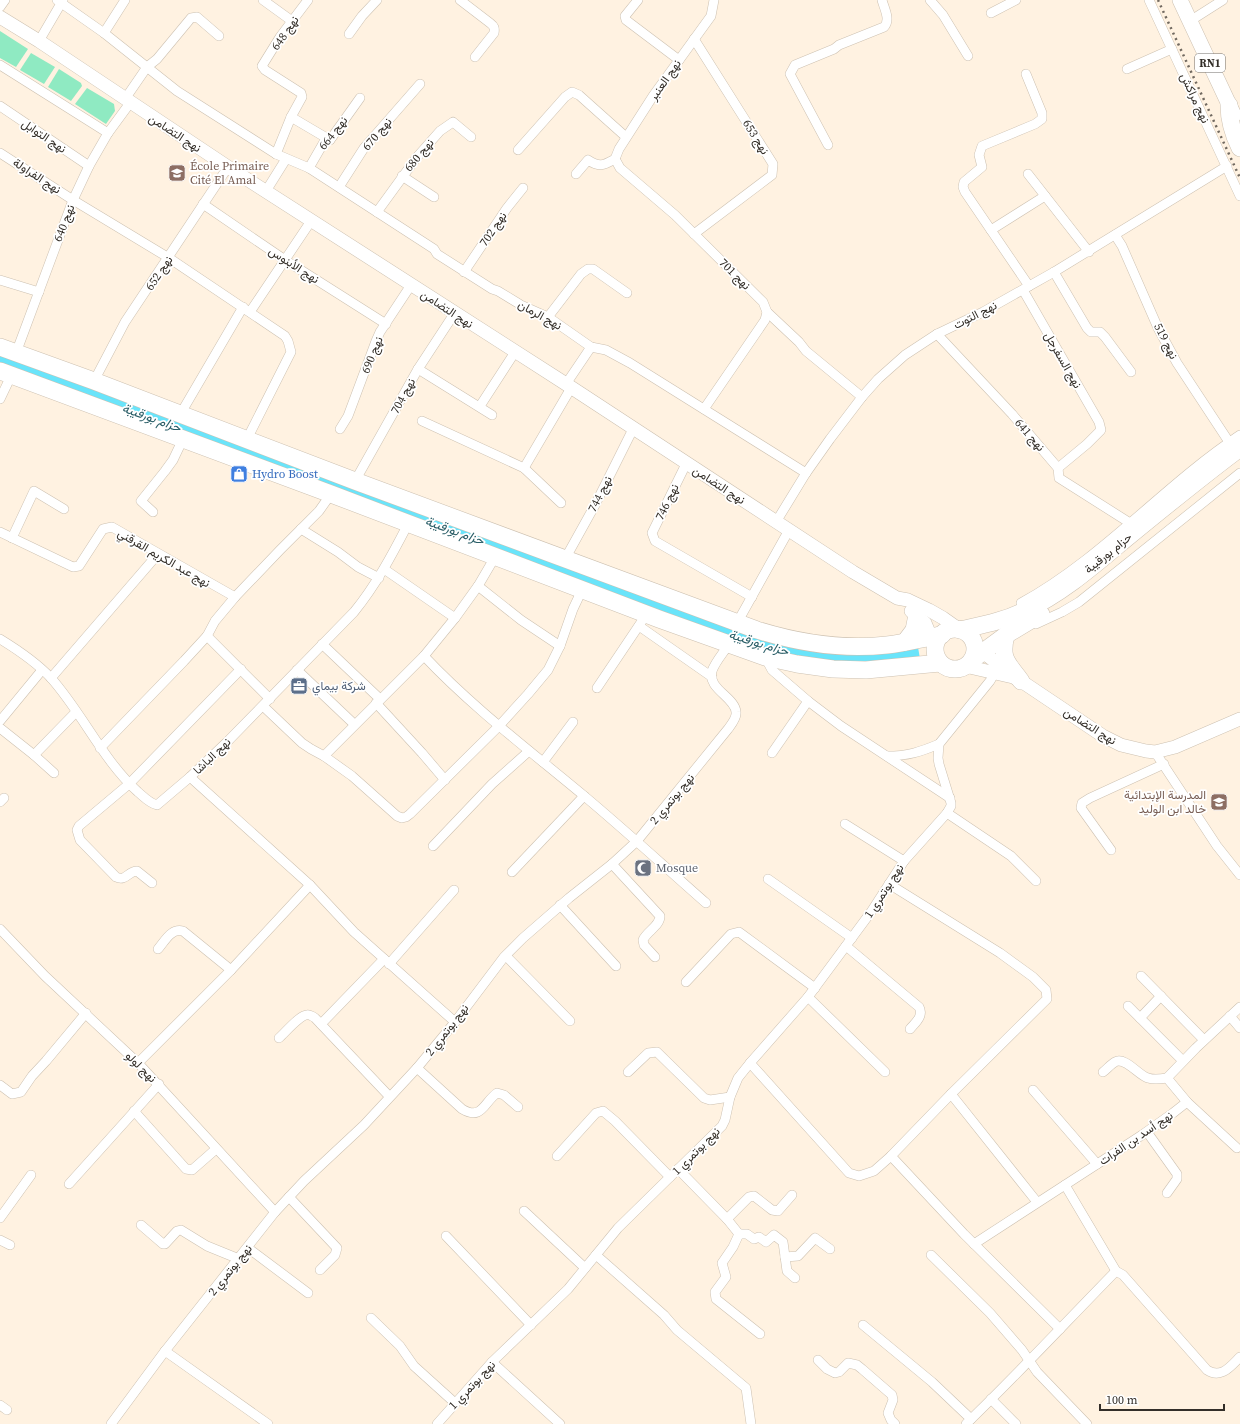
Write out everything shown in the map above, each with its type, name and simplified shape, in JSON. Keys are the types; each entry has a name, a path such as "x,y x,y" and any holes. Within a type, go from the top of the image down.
{"highway":[{"path":"1229,105 1229,118 1240,148"},
{"path":"8,350 180,413 355,481 565,558 737,624 778,636 828,645 868,646 936,639 951,630 960,630 970,636 973,656 958,669 947,668 940,663 935,654 936,639"},
{"path":"6,373 582,590 643,620 729,644 766,657 833,670 866,670 940,663"},
{"name":"حزام بورقيبة","path":"960,630 991,623 1036,605 1081,576 1180,494 1235,445"},
{"name":"حزام بورقيبة","path":"973,656 1056,605 1137,545 1240,461"},
{"path":"905,642 914,630 917,615"},
{"path":"1012,631 1003,648 999,664 1008,664 1017,679"}],"main road":[{"name":"RN1","path":"1180,0 1240,127"}],"street":[{"path":"0,7 5,0"},
{"path":"104,33 125,0"},
{"path":"263,0 292,21"},
{"name":"نهج 648","path":"292,117 302,97 301,93 265,70 262,66 280,37 308,0"},
{"path":"349,34 362,16 378,0"},
{"path":"460,0 494,26 494,33 475,57"},
{"path":"638,0 625,16 626,20 679,60"},
{"name":"نهج العنبر","path":"615,159 616,154 626,137 653,96 711,16 714,0"},
{"path":"828,145 790,74 794,65 884,27 886,25 887,18 882,0"},
{"path":"930,0 943,16 968,56"},
{"path":"991,13 1016,0"},
{"name":"نهج مراكش","path":"1149,0 1240,196"},
{"path":"1190,21 1223,0"},
{"path":"39,41 61,1"},
{"name":"نهج الرمان","path":"61,1 177,91 276,154 309,168 434,249 437,254 464,272 521,305 548,317 591,347 606,350 630,363 806,473"},
{"name":"نهج التضامن","path":"0,17 39,41 228,167 454,314 568,386 852,572 897,598 908,600 929,610 960,630"},
{"name":"نهج 640","path":"8,350 39,292 73,200 89,166 147,67 157,59 191,18 197,17 219,36"},
{"name":"نهج 653","path":"694,39 773,164 772,175 694,234"},
{"path":"1127,69 1172,49"},
{"path":"0,65 108,133"},
{"name":"نهج السفرجل","path":"1026,74 1042,113 1042,119 1035,124 982,146 979,155 982,167 968,177 963,183 965,192 971,204 991,230 1026,288 1099,422 1101,430 1087,444 1058,468"},
{"name":"نهج 670","path":"339,187 364,148 420,84"},
{"path":"518,150 565,97 572,92 579,95 626,137"},
{"name":"نهج 664","path":"309,168 324,142 330,140 360,98"},
{"name":"نهج التوابل","path":"0,106 89,166"},
{"path":"276,154 292,117 330,140"},
{"name":"نهج 680","path":"377,212 402,176 440,131 448,124 453,122 471,137"},
{"name":"نهج الفراولة","path":"0,153 73,200 169,258 285,336 291,352 247,439"},
{"path":"266,191 286,159"},
{"path":"576,174 588,160 596,165 603,165 615,159"},
{"name":"نهج 701","path":"615,159 620,168 658,200 763,302 767,312 799,342 806,351 862,397"},
{"name":"نهج التوت","path":"776,522 806,473 830,439 862,397 878,379 900,359 937,334 982,312 1089,252 1115,234 1227,166"},
{"name":"نهج 652","path":"94,381 125,322 169,258 228,167"},
{"path":"1028,174 1089,252"},
{"path":"402,176 434,197"},
{"name":"نهج 702","path":"464,272 507,208 523,188"},
{"path":"991,230 1045,196"},
{"name":"نهج الأبنوس","path":"203,204 285,260 386,324"},
{"path":"180,413 246,310 285,260 312,221"},
{"name":"نهج 519","path":"1115,234 1122,246 1158,328 1177,363 1235,445"},
{"path":"548,317 581,274 588,269 592,269 627,293"},
{"path":"1054,272 1087,328 1091,332 1100,332 1131,372"},
{"path":"0,280 39,292"},
{"name":"نهج 690","path":"340,428 348,416 376,341 411,285"},
{"path":"704,409 760,328 767,312"},
{"name":"نهج 704","path":"355,481 418,369 454,314"},
{"name":"نهج 641","path":"937,334 1012,414 1058,468 1059,478 1130,523"},
{"path":"524,468 568,386 591,347"},
{"path":"480,406 515,352"},
{"path":"418,369 480,406 492,415"},
{"path":"0,399 6,373"},
{"path":"422,421 524,468 561,503"},
{"name":"نهج 744","path":"565,558 594,505 632,429"},
{"path":"991,623 1078,566 1174,484 1235,445 1240,435"},
{"path":"153,512 142,501 166,471 183,439"},
{"name":"نهج 746","path":"686,464 652,533 655,541 752,597"},
{"path":"1012,631 1033,626 1051,619 1079,602 1240,473"},
{"path":"12,538 34,492 64,509"},
{"path":"100,748 152,695 206,636 215,621 235,597 319,511 330,494"},
{"name":"نهج الباشا","path":"0,639 30,659 51,678 100,748 129,784 151,804 157,805 190,777 263,706 354,612 379,578 408,524"},
{"name":"نهج عبد الكريم القرقني","path":"0,532 73,567 79,566 103,529 112,527 235,597"},
{"path":"301,529 338,552 358,567 379,578"},
{"path":"737,624 789,530"},
{"path":"51,678 158,554"},
{"path":"324,756 354,724 424,656 455,618 478,586 495,557"},
{"path":"384,569 455,618"},
{"path":"478,586 521,620 560,646"},
{"path":"263,706 306,747 324,756 352,776 397,816 402,818 406,817 500,726 548,670 560,646 573,609 582,590"},
{"name":"نهج التضامن","path":"897,598 901,604 917,615 925,623 936,639"},
{"path":"597,688 643,620 712,677"},
{"path":"206,636 270,699"},
{"path":"322,644 378,701 445,780"},
{"path":"712,677 712,670 729,644"},
{"path":"424,656 440,673 500,726 584,796 706,903"},
{"path":"973,656 999,664"},
{"path":"973,656 999,664"},
{"path":"766,657 772,670 808,701 841,726 950,798"},
{"path":"887,756 910,755 922,752 939,744 990,681 999,664"},
{"path":"152,883 137,871 134,871 126,877 119,879 116,877 80,840 77,830 79,826 129,784 241,669"},
{"path":"0,721 42,670"},
{"path":"297,670 354,724"},
{"name":"نهج بوتمري 2","path":"114,1423 165,1351 275,1212 304,1181 364,1124 417,1068 455,1022 485,980 523,938 560,905 637,842 728,729 735,718 735,708 718,689 712,677"},
{"name":"نهج التضامن","path":"1017,679 1103,736 1121,745 1135,749 1155,752 1175,747 1240,719"},
{"path":"772,753 808,701"},
{"path":"34,755 76,712"},
{"path":"543,762 573,722"},
{"path":"0,728 54,773"},
{"path":"939,744 939,764 950,798 951,806 947,813 1011,856 1036,881"},
{"path":"433,846 492,784 529,751"},
{"path":"1155,752 1217,846 1240,875"},
{"path":"1111,850 1081,808 1082,803 1164,764"},
{"path":"190,777 310,885 354,932 386,962 455,1022"},
{"path":"512,872 584,796"},
{"name":"نهج بوتمري 1","path":"437,1424 492,1362 568,1289 618,1228 722,1126 725,1120 730,1097 738,1078 808,997 849,942 904,860 947,813"},
{"path":"845,824 904,860"},
{"path":"612,864 660,916 659,922 643,940 644,945 655,957"},
{"path":"768,879 849,942 919,1007 922,1011 921,1015 910,1029"},
{"path":"750,1063 849,1173 859,1176 871,1173 891,1156 1047,999 1046,990 1033,977 1000,953 889,884"},
{"path":"138,1063 230,970 310,885"},
{"path":"321,1024 386,962 454,890"},
{"path":"560,905 616,966"},
{"name":"نهج لولو","path":"0,929 45,976 86,1013 159,1084 216,1149 275,1212"},
{"path":"158,949 172,933 178,930 183,931 230,970"},
{"path":"686,982 731,934 739,932 815,988"},
{"path":"506,956 570,1021"},
{"path":"1141,976 1204,1040"},
{"path":"1140,1018 1161,996"},
{"path":"808,997 885,1072"},
{"path":"1128,1006 1183,1061"},
{"path":"1103,1072 1116,1061 1120,1060 1149,1079 1167,1078 1204,1040 1240,1007"},
{"path":"0,1085 12,1094 22,1092 32,1076 86,1013"},
{"path":"279,1038 304,1015 310,1015 321,1024 389,1096"},
{"path":"1230,1016 1240,1028"},
{"path":"628,1072 648,1053 657,1052 704,1098 710,1100 730,1097"},
{"path":"417,1068 462,1108 470,1112 478,1112 481,1110 497,1093 504,1095 518,1107"},
{"path":"1167,1078 1187,1102 1237,1148"},
{"path":"69,1184 159,1084"},
{"path":"1033,1090 1097,1164"},
{"path":"951,1094 1037,1202"},
{"name":"نهج أسد بن الفرات","path":"974,1244 1147,1132 1187,1102"},
{"path":"134,1111 186,1169 192,1170 216,1149"},
{"path":"557,1156 596,1113 603,1111 615,1121 670,1177"},
{"path":"1147,1132 1177,1174 1177,1179 1166,1194"},
{"path":"891,1156 974,1244 1060,1329"},
{"path":"678,1169 727,1219 739,1234"},
{"path":"0,1218 31,1175"},
{"path":"1065,1185 1116,1271 1124,1275 1207,1370 1213,1374 1221,1373 1240,1357"},
{"path":"727,1219 749,1197 754,1196 772,1210 778,1211 792,1195"},
{"path":"289,1197 337,1248 335,1255 320,1270"},
{"path":"524,1211 585,1268"},
{"path":"141,1225 163,1244 177,1231 181,1230 207,1246 238,1259"},
{"path":"739,1234 747,1234 754,1239 759,1237 766,1242 774,1234 783,1242 787,1271 794,1278"},
{"path":"739,1234 733,1247 722,1263 726,1277 715,1292 716,1299 760,1334"},
{"path":"446,1236 531,1326"},
{"path":"785,1257 798,1256 815,1238 830,1249"},
{"path":"0,1240 10,1245"},
{"path":"248,1248 308,1293"},
{"path":"596,1255 664,1315 677,1330 746,1388 751,1424"},
{"path":"931,1256 990,1313 1022,1350 1037,1372 1087,1424"},
{"path":"863,1325 932,1382 968,1422 1030,1362 1116,1271"},
{"path":"371,1318 400,1346 414,1366 455,1403"},
{"path":"165,1351 268,1424"},
{"path":"818,1360 827,1369 835,1374 848,1363 857,1365 862,1369 892,1396 893,1400 888,1413 891,1420 895,1424"},
{"path":"492,1362 560,1424"},
{"path":"991,1399 1016,1424"}],"green space":[{"path":"0,31 28,49 16,67 0,58"},
{"path":"31,53 55,67 44,84 20,70"},
{"path":"59,69 81,83 82,86 71,101 48,87"},
{"path":"87,88 114,104 115,111 106,124 75,104"}],"water":[{"path":"0,352 752,633 918,647 920,659 860,666 779,656 0,366"}],"railway":[{"path":"1158,0 1240,178"}],"place":[{"name":"École Primaire Cité El Amal","path":"177,173"},
{"name":"Hydro Boost","path":"239,474"},
{"name":"شركة بيماي","path":"299,686"},
{"name":"المدرسة الإبتدائية خالد ابن الوليد","path":"1219,802"},
{"name":"Mosque","path":"643,868"}]}
